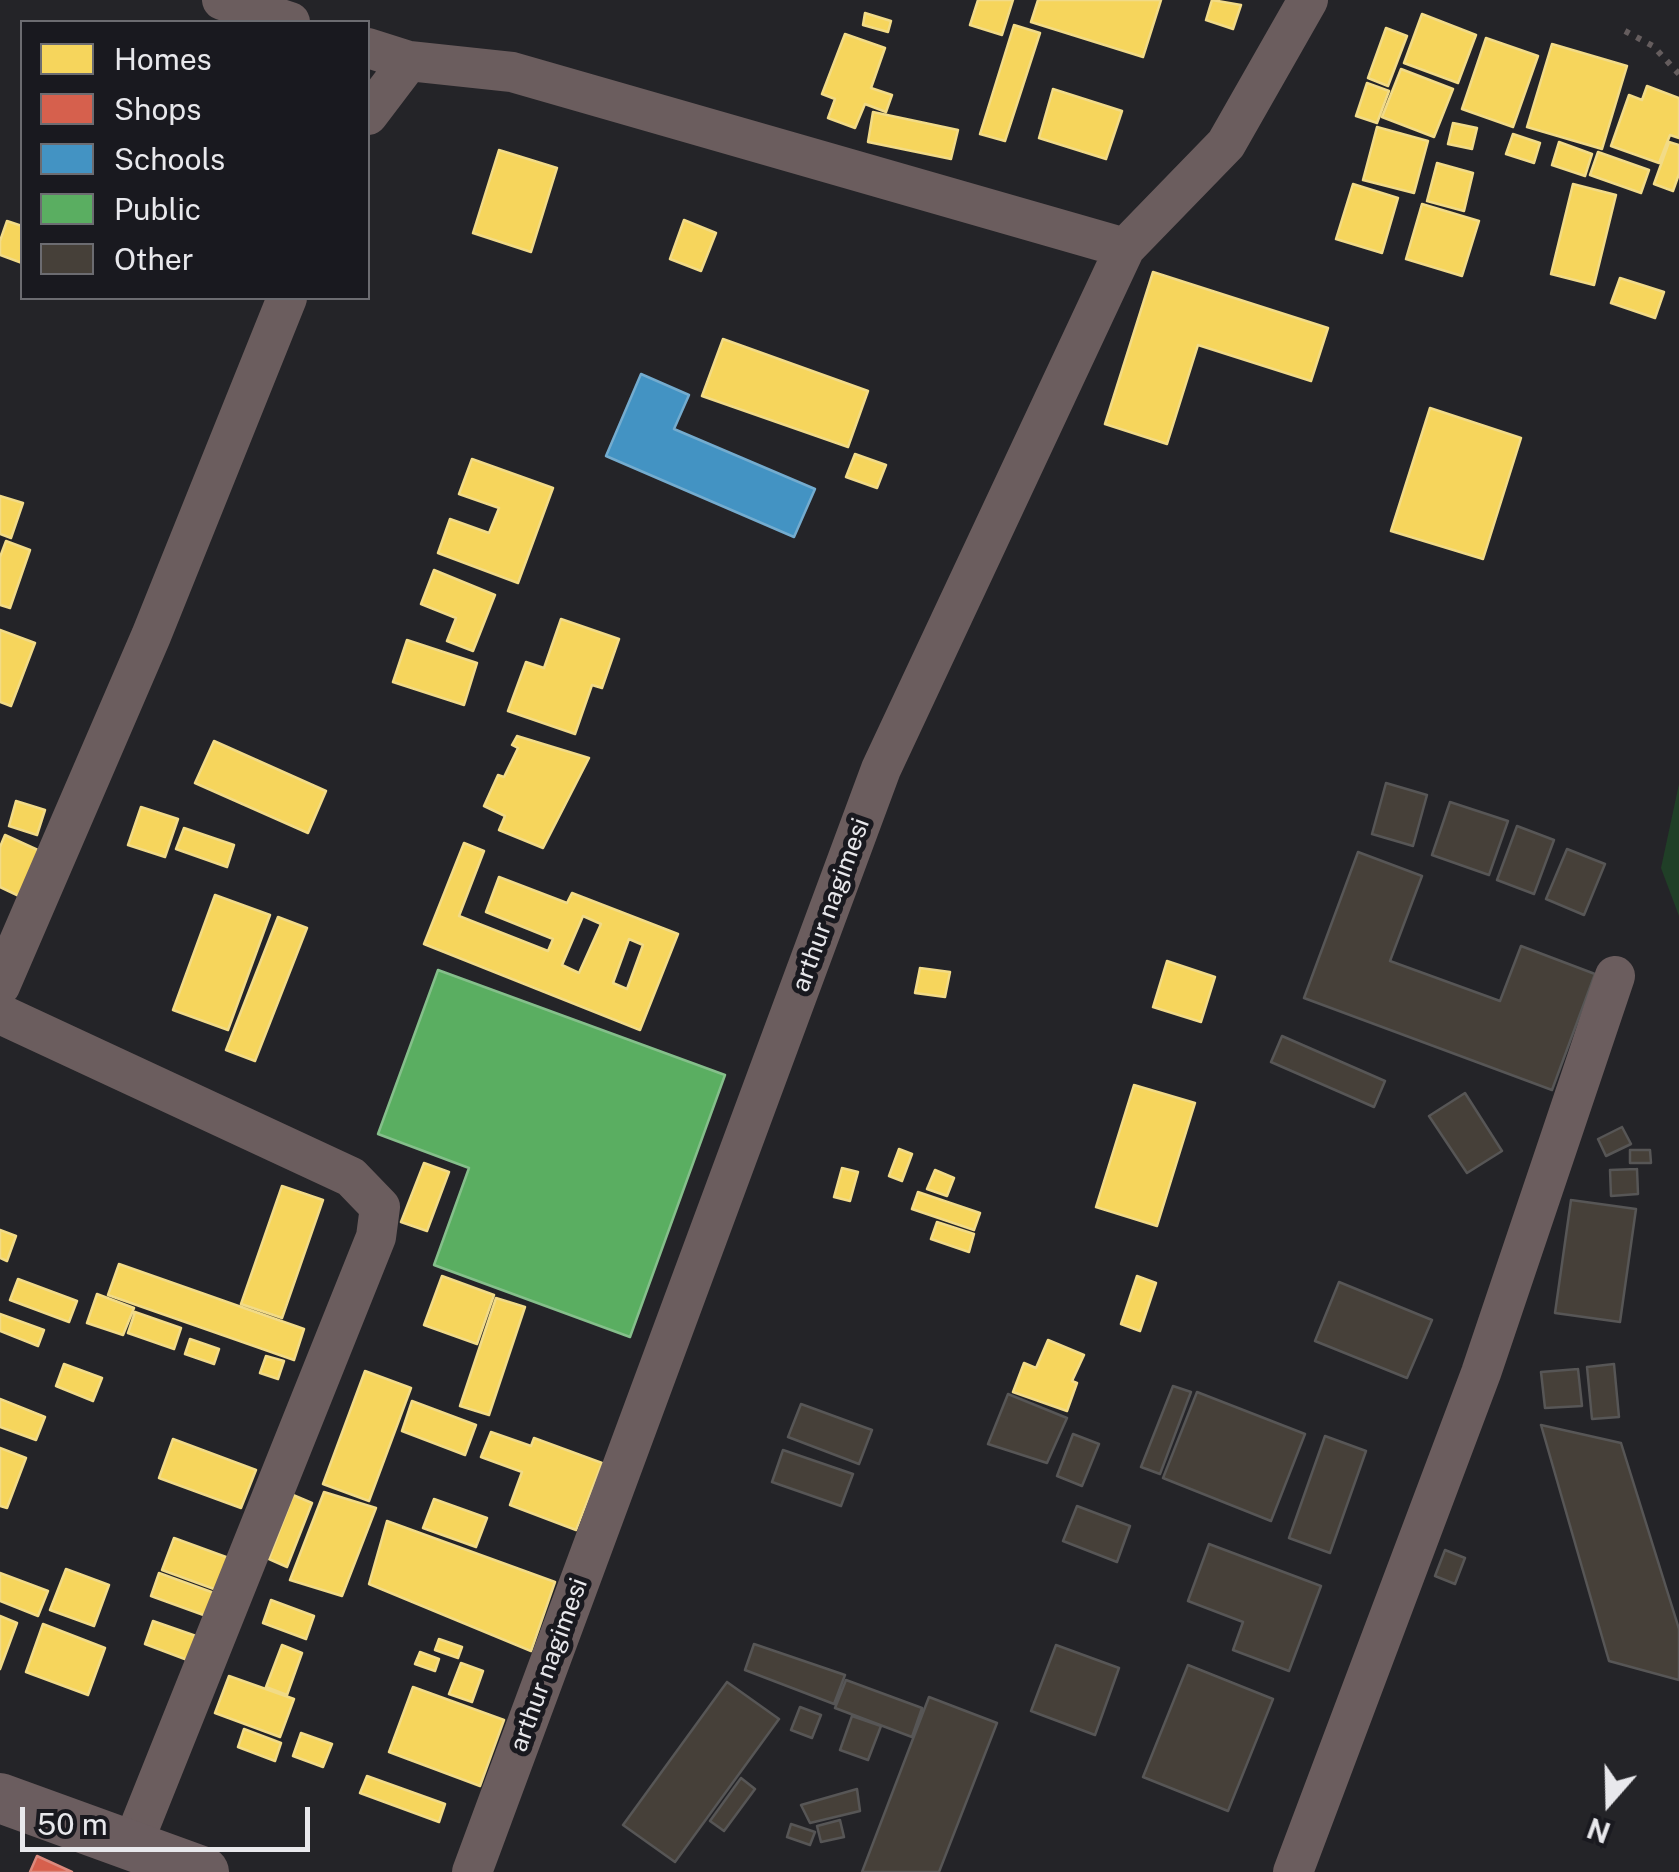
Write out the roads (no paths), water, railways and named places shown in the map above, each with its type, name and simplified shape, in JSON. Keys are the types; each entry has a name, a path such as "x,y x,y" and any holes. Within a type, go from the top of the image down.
{"main road":[{"path":"0,1798 204,1872"}],"street":[{"path":"222,0 284,20"},
{"name":"arthur nagimesi","path":"472,1872 882,770 1125,248 1226,144 1308,0"},
{"path":"370,49 409,62 512,72 1125,248"},
{"path":"370,112 409,62"},
{"path":"0,986 151,636 285,300"},
{"path":"1293,1872 1481,1373 1615,976"},
{"path":"0,1014 351,1177 380,1207 376,1237 131,1848"}]}
